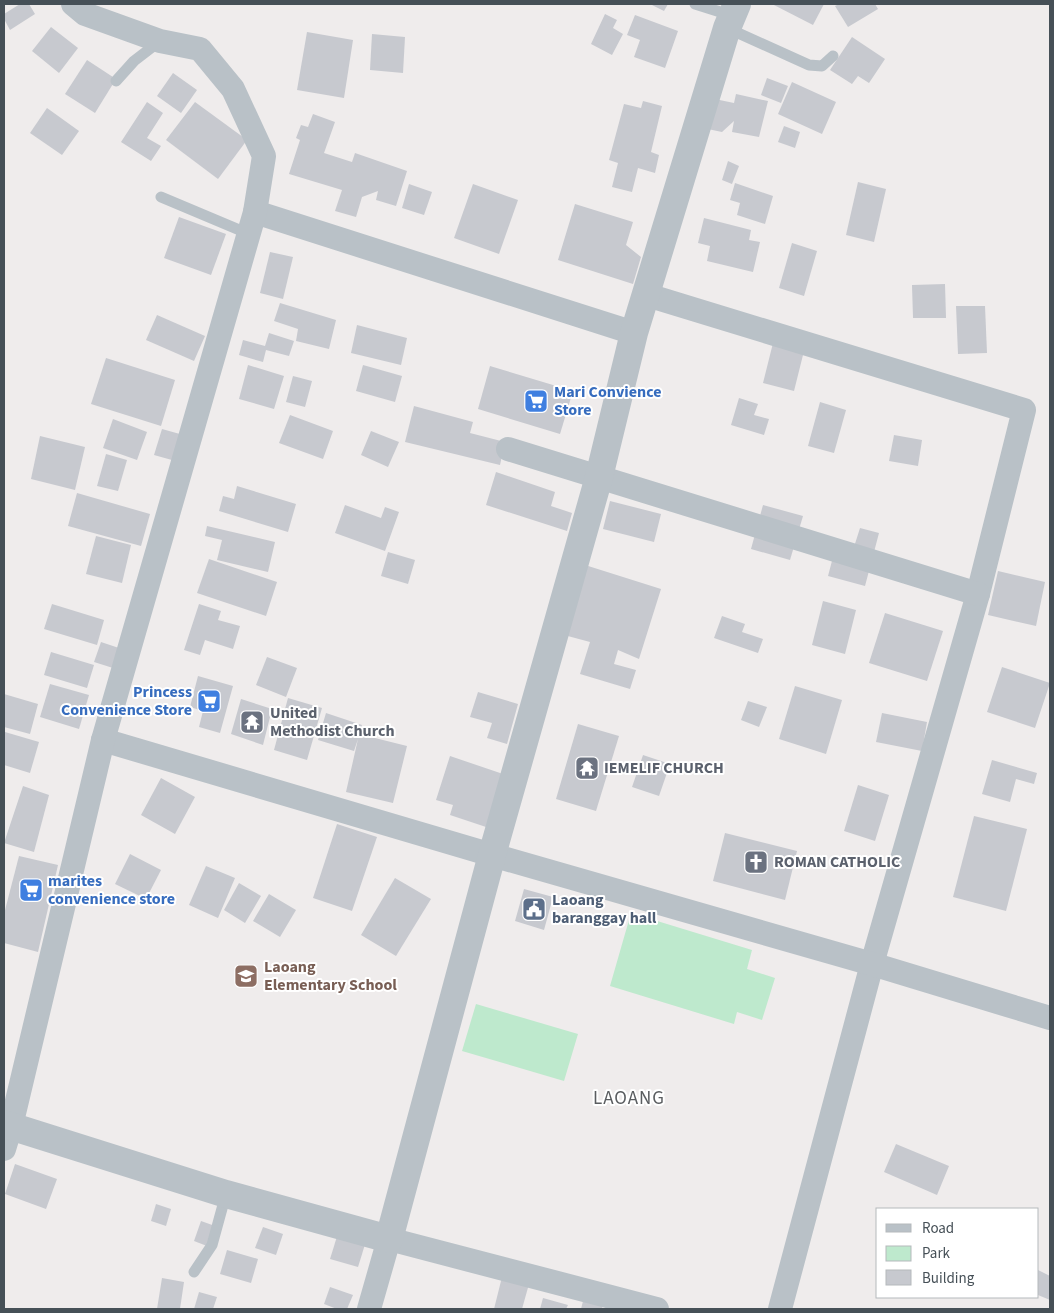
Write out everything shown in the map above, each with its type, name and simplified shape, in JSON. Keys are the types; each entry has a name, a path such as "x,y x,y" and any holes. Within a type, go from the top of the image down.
{"street":[{"path":"73,4 85,14 160,41 200,49 233,89 264,156 252,223 103,740 6,1133 389,1239 657,1309"},
{"path":"369,1309 492,855 599,477 634,333 732,16"},
{"path":"252,223 634,333"},
{"path":"647,295 1024,410 978,594 872,964 780,1309"},
{"path":"508,449 978,594"},
{"path":"103,740 492,855 872,964 1050,1018"}],"lane":[{"path":"695,4 732,16 809,65 822,66 833,56"},
{"path":"116,81 134,61 160,41"},
{"path":"161,197 252,223"},
{"path":"194,1272 212,1245 226,1194"}],"green space":[{"path":"631,913 752,950 747,969 775,978 762,1020 737,1012 734,1024 610,986"},
{"path":"476,1004 578,1034 564,1081 462,1051"}],"building":[{"path":"20,4 29,4 35,14 10,30 4,19 4,14"},
{"path":"650,4 668,4 664,11"},
{"path":"772,4 824,4 813,25"},
{"path":"839,4 875,4 878,9 848,27 835,6"},
{"path":"605,14 617,20 613,28 623,34 612,55 591,44"},
{"path":"635,15 678,31 665,68 634,57 640,40 627,35"},
{"path":"51,27 78,48 59,73 32,51"},
{"path":"307,32 353,40 344,98 297,90"},
{"path":"372,34 405,37 403,73 370,70"},
{"path":"852,37 885,59 869,83 858,76 852,84 830,70"},
{"path":"87,60 116,79 95,113 65,94"},
{"path":"173,73 197,90 181,113 157,96"},
{"path":"767,78 788,86 781,103 761,95"},
{"path":"792,82 836,102 822,134 778,114"},
{"path":"736,94 768,101 759,137 732,132 734,121 722,132 703,128 710,98 734,103"},
{"path":"643,101 662,106 651,152 659,155 655,173 638,168 632,192 612,187 618,163 609,160 624,104 641,108"},
{"path":"147,102 163,113 147,138 161,146 151,161 121,142"},
{"path":"195,102 247,140 218,179 166,140"},
{"path":"47,108 79,131 62,155 30,133"},
{"path":"313,114 335,122 324,153 352,162 355,153 407,171 396,206 376,200 378,191 362,197 356,217 335,211 342,190 289,174 300,140 296,138 301,125 308,127"},
{"path":"784,126 800,132 795,148 778,142"},
{"path":"728,161 739,166 732,184 722,180"},
{"path":"858,182 886,189 874,242 846,235"},
{"path":"735,183 773,196 765,224 737,215 740,203 730,200"},
{"path":"409,184 432,192 424,215 402,208"},
{"path":"473,184 518,200 499,254 454,238"},
{"path":"575,204 633,222 626,245 641,257 633,284 558,260"},
{"path":"179,217 226,234 211,275 164,258"},
{"path":"704,218 751,230 749,240 760,242 753,272 707,261 710,246 698,243"},
{"path":"792,243 817,251 804,296 779,288"},
{"path":"270,252 293,257 283,299 260,293"},
{"path":"945,284 946,318 913,318 912,285"},
{"path":"280,303 336,320 329,349 296,341 298,329 274,321"},
{"path":"956,306 985,306 987,353 958,354"},
{"path":"157,315 205,336 194,361 146,340"},
{"path":"357,325 407,338 401,365 351,353"},
{"path":"269,333 294,341 289,356 266,350 263,362 239,355 243,340 265,346"},
{"path":"773,343 804,351 794,391 763,383"},
{"path":"106,358 175,380 161,426 91,404"},
{"path":"248,365 284,376 274,409 239,399"},
{"path":"363,365 402,376 395,402 356,391"},
{"path":"490,366 573,391 560,434 478,409"},
{"path":"293,376 312,381 305,407 286,402"},
{"path":"739,398 758,404 754,415 769,419 764,435 731,425"},
{"path":"820,402 846,410 834,453 808,446"},
{"path":"414,406 473,422 470,433 505,442 500,465 405,442"},
{"path":"290,415 333,431 323,459 279,443"},
{"path":"113,419 147,432 137,460 103,448"},
{"path":"162,429 187,436 179,462 154,455"},
{"path":"371,431 399,442 388,467 361,455"},
{"path":"894,435 922,440 918,466 889,461"},
{"path":"40,436 85,447 75,490 31,479"},
{"path":"106,454 127,460 118,491 97,486"},
{"path":"496,472 555,492 551,506 572,513 567,531 486,505"},
{"path":"237,486 296,504 288,532 219,511 223,496 234,499"},
{"path":"77,493 150,514 141,546 68,526"},
{"path":"610,501 661,514 654,542 603,529"},
{"path":"345,505 381,518 385,507 399,512 385,551 335,533"},
{"path":"763,505 803,516 790,560 751,549"},
{"path":"207,526 275,542 268,572 217,560 222,540 205,536"},
{"path":"860,528 879,533 865,586 828,576 837,542 854,547"},
{"path":"96,536 131,545 122,583 86,574"},
{"path":"388,552 415,560 408,584 381,576"},
{"path":"209,559 277,582 266,616 197,593"},
{"path":"585,565 661,589 639,659 618,650 614,664 636,670 630,689 580,674 590,642 564,635"},
{"path":"998,571 1045,582 1036,626 988,615"},
{"path":"823,601 856,610 845,654 812,645"},
{"path":"52,604 104,620 97,645 44,629"},
{"path":"199,604 221,611 218,620 240,626 233,649 205,640 200,655 184,650"},
{"path":"885,613 943,631 927,681 869,663"},
{"path":"722,616 745,624 742,632 763,639 758,653 714,638"},
{"path":"101,642 119,648 113,668 94,662"},
{"path":"51,652 94,665 87,688 44,675"},
{"path":"267,657 297,668 286,697 256,685"},
{"path":"1002,667 1050,683 1035,728 987,712"},
{"path":"198,676 233,686 220,733 199,727 203,711 190,707"},
{"path":"50,684 89,695 79,729 40,717"},
{"path":"795,686 842,700 826,754 779,739"},
{"path":"478,692 518,704 507,744 487,738 492,723 470,717"},
{"path":"4,694 38,704 30,734 4,727"},
{"path":"288,698 322,708 307,760 274,750"},
{"name":"United Methodist Church","path":"241,699 272,709 263,745 231,734"},
{"path":"748,701 767,707 759,727 741,720"},
{"path":"326,713 362,725 359,734 407,746 393,803 346,792 358,739 354,751 318,740"},
{"path":"882,713 927,722 922,751 876,742"},
{"name":"IEMELIF CHURCH","path":"578,724 619,736 596,811 556,799"},
{"path":"5,732 39,742 30,773 4,765"},
{"path":"643,755 670,764 659,796 632,787"},
{"path":"450,756 503,774 486,827 450,815 453,805 436,800"},
{"path":"992,760 1037,773 1034,784 1016,779 1010,802 982,794"},
{"path":"161,778 195,797 175,834 141,815"},
{"path":"858,785 889,795 875,841 844,831"},
{"path":"23,786 49,795 34,852 4,843"},
{"path":"974,816 1027,829 1006,911 953,897"},
{"path":"337,824 377,837 352,911 313,898"},
{"path":"725,833 797,851 785,900 713,881"},
{"path":"130,854 161,870 146,899 115,884"},
{"path":"19,856 58,865 38,952 4,943 4,914"},
{"path":"206,866 235,878 218,918 189,905"},
{"path":"395,878 431,899 396,956 361,935"},
{"path":"239,883 261,896 245,923 224,910"},
{"name":"Laoang baranggay hall","path":"524,889 553,897 544,930 515,921"},
{"path":"269,894 296,910 280,937 253,921"},
{"path":"896,1144 949,1166 937,1195 884,1172"},
{"path":"15,1164 57,1179 46,1209 5,1194"},
{"path":"156,1204 171,1209 166,1226 151,1221"},
{"path":"201,1221 215,1226 207,1246 194,1241"},
{"path":"263,1227 283,1234 276,1255 255,1248"},
{"path":"339,1230 367,1238 358,1267 330,1259"},
{"path":"227,1250 258,1259 251,1283 220,1274"},
{"path":"1039,1270 1050,1276 1050,1300 1039,1295"},
{"path":"502,1277 529,1284 522,1309 494,1309"},
{"path":"162,1278 184,1282 180,1309 157,1309"},
{"path":"330,1287 353,1295 347,1309 337,1309 324,1304"},
{"path":"199,1292 217,1297 213,1309 194,1309"},
{"path":"585,1293 604,1298 602,1309 581,1309"},
{"path":"543,1298 568,1305 566,1309 540,1309"}],"place":[{"name":"Mari Convience Store","path":"536,401"},
{"name":"Princess Convenience Store","path":"209,701"},
{"name":"United Methodist Church","path":"252,722"},
{"name":"IEMELIF CHURCH","path":"587,768"},
{"name":"ROMAN CATHOLIC","path":"756,862"},
{"name":"marites convenience store","path":"31,890"},
{"name":"Laoang baranggay hall","path":"534,909"},
{"name":"Laoang Elementary School","path":"246,976"}],"district":[{"name":"LAOANG","path":"629,1098"}]}
